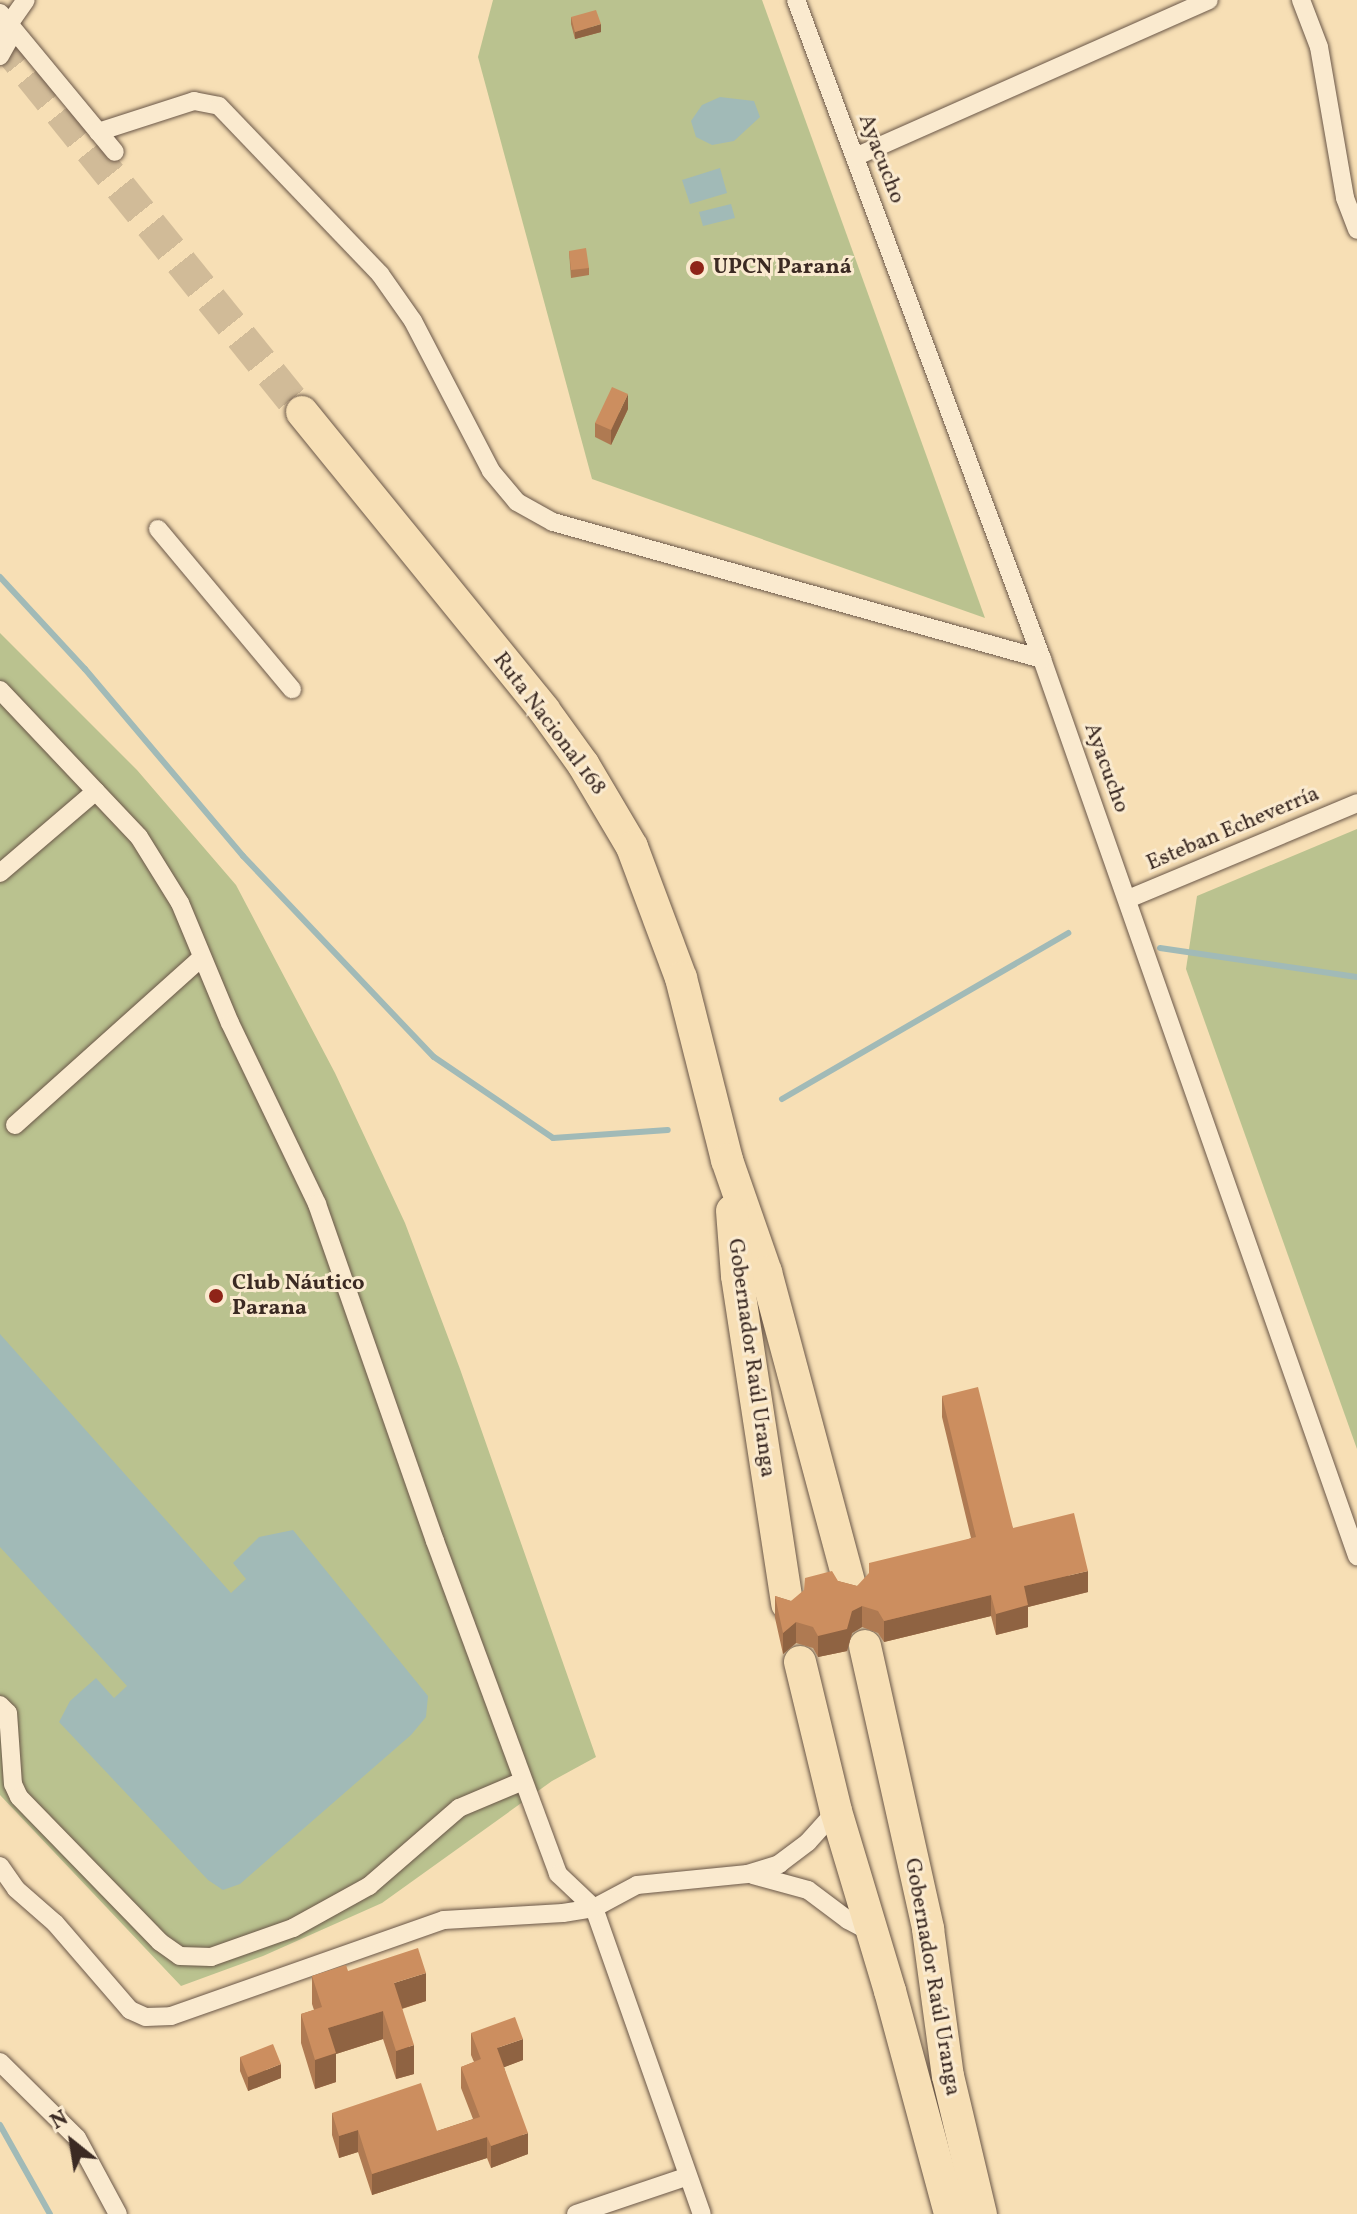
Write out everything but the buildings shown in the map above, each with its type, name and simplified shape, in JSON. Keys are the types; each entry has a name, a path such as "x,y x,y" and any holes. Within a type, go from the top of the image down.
{"highway":[{"name":"Ruta Nacional 168","path":"302,412 544,710 615,815 664,924 710,1084"},
{"name":"Gobernador Raúl Uranga","path":"710,1084 727,1160 766,1272 851,1589"},
{"name":"Gobernador Raúl Uranga","path":"727,1160 737,1276 787,1604"},
{"name":"Gobernador Raúl Uranga","path":"865,1646 928,1929 948,2076 981,2214"},
{"name":"Gobernador Raúl Uranga","path":"800,1662 836,1811 874,1934 950,2214"}],"street":[{"path":"3,21 26,0"},
{"name":"Ayacucho","path":"796,0 1042,659 1357,1556"},
{"path":"855,157 1209,0"},
{"path":"1301,0 1319,47 1351,186 1357,230"},
{"path":"0,56 9,40 3,21"},
{"path":"3,21 115,152"},
{"path":"98,132 194,101 219,106 380,274 413,321 491,471 517,502 553,522 1042,659"},
{"path":"158,529 292,689"},
{"path":"0,690 139,837 180,903 317,1204 558,1874 594,1908 702,2214"},
{"path":"0,873 96,791"},
{"name":"Esteban Echeverría","path":"1128,899 1357,803"},
{"path":"15,1125 202,957"},
{"path":"0,1705 8,1713 13,1784 19,1797 160,1942 180,1956 211,1957 293,1928 369,1886 459,1808 523,1781"},
{"path":"0,1866 16,1889 55,1923 130,2010 146,2017 171,2016 444,1920 563,1913 594,1908 637,1885 747,1874 779,1864 808,1842 836,1811"},
{"path":"747,1874 770,1877 808,1890 848,1920 874,1934"},
{"path":"0,2062 77,2138 118,2214"},
{"path":"576,2214 688,2176"}],"green space":[{"name":"UPCN Paraná","path":"493,0 762,0 985,618 592,479 478,57"},
{"name":"Club Náutico Parana","path":"0,633 137,770 236,885 335,1073 405,1223 460,1369 596,1757 552,1781 382,1903 263,1956 181,1986 0,1795"},
{"path":"1357,829 1357,1449 1186,969 1197,896"}],"water":[{"path":"720,97 754,101 760,117 734,141 712,145 696,137 691,121 702,105"},
{"path":"720,168 727,193 690,204 682,180"},
{"path":"731,204 735,218 703,226 699,212"},
{"path":"0,1334 231,1593 246,1579 233,1563 259,1537 293,1530 428,1696 426,1717 411,1735 240,1884 223,1890 208,1880 59,1722 70,1701 96,1678 114,1698 127,1686 0,1547"}],"waterway":[{"path":"0,577 85,669 243,856 434,1057 553,1138 668,1130"},
{"path":"782,1099 1068,933"},
{"path":"1160,948 1357,977"},
{"path":"0,2125 50,2214"}],"tunnel":[{"path":"0,38 302,412"}],"place":[{"name":"UPCN Paraná","path":"697,268"},
{"name":"Club Náutico Parana","path":"216,1296"}]}
